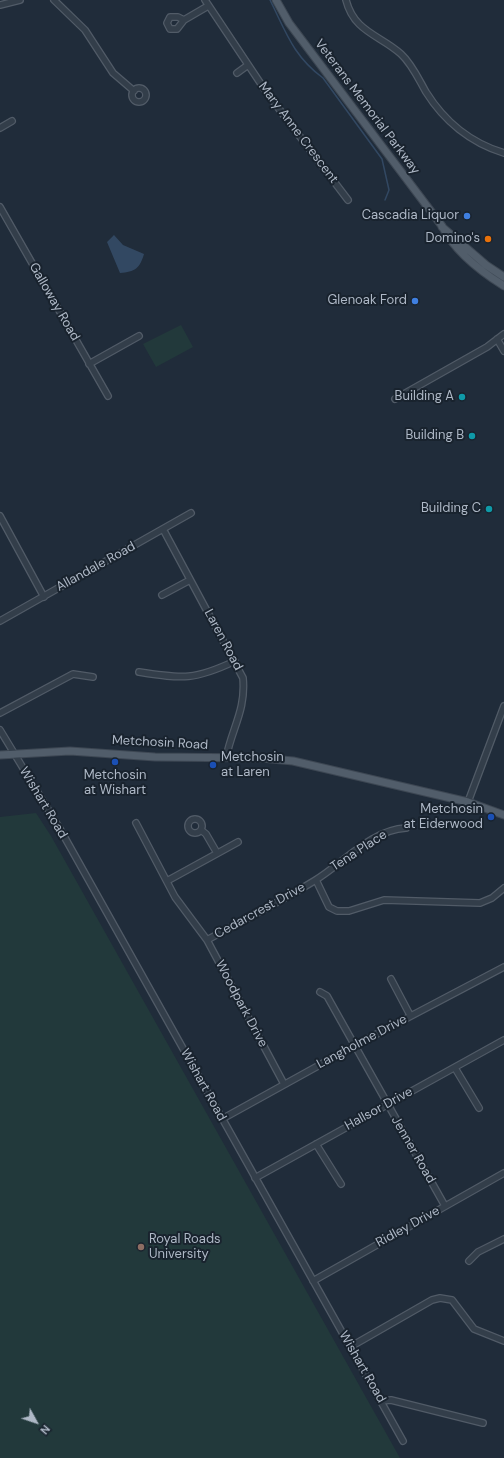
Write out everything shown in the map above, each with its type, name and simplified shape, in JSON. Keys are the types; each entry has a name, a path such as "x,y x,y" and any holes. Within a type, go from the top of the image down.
{"main road":[{"name":"Veterans Memorial Parkway","path":"276,0 294,29 442,226 448,238 465,256 504,286"},
{"name":"Veterans Memorial Parkway","path":"442,226 486,265 504,277"},
{"name":"Metchosin Road","path":"0,755 70,751 155,757 261,758 293,761 468,802 504,815"}],"street":[{"path":"0,5 20,0"},
{"path":"54,0 86,30 113,73 134,91"},
{"name":"Mary Anne Crescent","path":"205,0 267,93 348,200"},
{"path":"346,0 351,14 364,29 400,53 407,60 435,106 451,123 473,139 504,153"},
{"path":"184,20 208,6"},
{"path":"237,73 248,65"},
{"path":"0,128 12,121"},
{"name":"Galloway Road","path":"0,207 108,396"},
{"path":"395,399 497,340 504,334"},
{"path":"89,364 139,336"},
{"path":"497,340 504,351"},
{"name":"Allandale Road","path":"0,621 191,514"},
{"path":"0,516 44,597"},
{"name":"Laren Road","path":"163,529 243,678 244,692 242,710 228,744 226,758"},
{"path":"162,595 190,580"},
{"path":"139,672 176,678 192,677 211,672 235,661"},
{"path":"0,713 73,674 93,677"},
{"path":"468,802 504,706"},
{"name":"Wishart Road","path":"0,730 60,829 403,1441"},
{"name":"Woodpark Drive","path":"136,823 176,897 207,940 284,1084"},
{"name":"Tena Place","path":"316,880 371,841 394,828 406,828"},
{"path":"201,830 206,834 217,853"},
{"path":"167,881 238,842"},
{"name":"Cedarcrest Drive","path":"207,940 316,880 329,907 337,911 349,911 384,900 480,903 492,898 504,888"},
{"name":"Langholme Drive","path":"222,1119 354,1046 504,967"},
{"path":"391,979 410,1016"},
{"name":"Jenner Road","path":"320,992 327,996 386,1104 445,1206"},
{"name":"Hallsor Drive","path":"255,1178 386,1104 455,1068 504,1040"},
{"path":"455,1068 479,1108"},
{"path":"316,1144 341,1184"},
{"name":"Ridley Drive","path":"313,1281 504,1173"},
{"path":"469,1261 478,1252 504,1238"},
{"path":"350,1346 432,1300 440,1298 452,1300 474,1330 504,1341"},
{"path":"381,1401 391,1400 483,1423"}],"green space":[{"path":"181,325 193,347 156,367 143,344"},
{"name":"Royal Roads University","path":"36,813 51,836 400,1458 0,1458 0,817"}],"water":[{"path":"114,235 123,245 144,254 139,266 130,272 120,273 107,242"}],"waterway":[{"path":"270,0 297,52 304,61 323,78 382,159 389,190 385,200"}],"place":[{"name":"Cascadia Liquor","path":"467,216"},
{"name":"Domino's","path":"488,239"},
{"name":"Glenoak Ford","path":"415,301"},
{"name":"Building A","path":"462,397"},
{"name":"Building B","path":"472,436"},
{"name":"Building C","path":"489,509"},
{"name":"Metchosin at Wishart","path":"115,762"},
{"name":"Metchosin at Laren","path":"213,765"},
{"name":"Metchosin at Eiderwood","path":"491,817"},
{"name":"Royal Roads University","path":"141,1247"}]}
